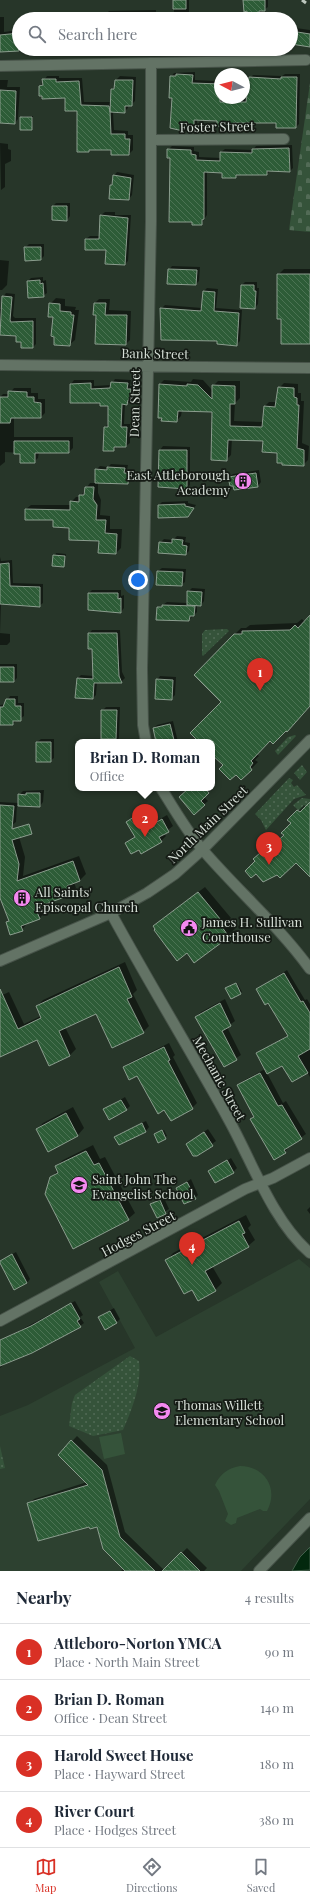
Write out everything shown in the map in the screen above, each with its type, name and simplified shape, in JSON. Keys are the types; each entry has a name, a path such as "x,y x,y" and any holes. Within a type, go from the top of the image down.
{"street":[{"path":"0,66 306,60"},
{"name":"Dean Street","path":"145,739 143,725 142,670 151,63"},
{"name":"Foster Street","path":"151,140 284,139"},
{"name":"Bank Street","path":"0,365 147,365 310,368"},
{"name":"North Main Street","path":"0,961 111,913 147,894 175,874 203,849 310,740"},
{"path":"163,791 179,819 203,849 286,937 310,969"},
{"name":"Mechanic Street","path":"111,913 227,1116 283,1222 310,1253"},
{"name":"Hodges Street","path":"0,1321 245,1189 310,1158"},
{"path":"259,1571 310,1518"}],"shaded area":[{"name":"Thomas Willett Elementary School","path":"299,1259 310,1268 310,1499 241,1571 0,1571 0,1416 28,1405 135,1348 99,1282 118,1271 156,1337"},
{"path":"310,1547 310,1570 292,1571 300,1557"}],"green space":[{"path":"310,83 310,232 289,230"},
{"path":"227,629 229,631 203,656 202,634 205,630"},
{"path":"296,736 278,755 275,751 288,737"},
{"path":"302,765 307,772 300,780 294,773"},
{"path":"289,778 293,780 291,783 294,787 297,785 306,795 294,799 266,830 261,820 255,814"},
{"path":"302,798 310,799 310,802 300,812 293,805"},
{"path":"130,1356 139,1361 140,1370 138,1388 123,1430 93,1436 69,1426 72,1403 75,1395"},
{"path":"121,1433 125,1454 104,1459 99,1437"},
{"path":"0,1446 5,1468 0,1469"},
{"path":"240,1466 249,1467 263,1474 270,1487 270,1503 267,1511 260,1509 237,1518 236,1523 231,1525 225,1521 228,1514 215,1485 225,1472"}],"building":[{"path":"173,0 186,0 186,9 173,9"},
{"path":"243,0 265,0 265,11 244,12"},
{"path":"298,32 310,34 310,47 298,45"},
{"path":"12,34 12,51 0,52 0,35"},
{"path":"176,74 193,75 192,83 214,84 214,104 250,104 250,77 281,79 281,77 297,77 296,128 276,128 276,123 233,123 233,126 217,126 217,121 194,120 194,129 186,129 183,131 170,128 172,98 169,98 170,76 176,76"},
{"path":"42,79 56,79 56,82 79,81 81,105 109,106 111,134 125,134 125,139 130,139 129,155 111,155 111,150 89,150 89,152 77,152 77,111 65,111 65,98 42,99 42,96 39,96 39,86 43,85"},
{"path":"115,80 133,80 132,106 125,106 125,113 110,112 111,89 114,89"},
{"path":"0,90 16,91 15,124 0,123"},
{"path":"20,117 32,117 32,130 20,130"},
{"path":"289,148 290,172 267,171 267,175 236,175 236,178 222,178 222,173 204,172 204,219 202,220 202,225 192,225 192,222 169,222 170,158 167,158 167,149 191,150 191,154 196,155 196,160 220,161 220,152 252,153 252,149"},
{"path":"113,175 131,178 129,200 109,199 110,185 112,185"},
{"path":"52,206 67,206 67,221 52,220"},
{"path":"100,215 128,218 125,265 105,264 106,250 85,250 85,239 99,239"},
{"path":"24,247 41,247 41,260 25,261"},
{"path":"168,269 197,270 196,285 167,284"},
{"path":"277,274 310,274 310,344 281,344 281,319 277,319"},
{"path":"40,280 40,284 43,283 44,297 28,298 27,281"},
{"path":"241,285 254,285 254,291 256,291 255,309 240,308"},
{"path":"203,291 215,292 214,311 239,313 237,346 217,344 217,341 161,340 160,308 201,311"},
{"path":"2,296 12,297 11,322 33,321 33,348 21,348 21,342 16,342 16,336 0,335"},
{"path":"49,303 60,304 60,311 71,312 71,315 74,315 70,346 54,345 54,337 51,336 53,317 48,317"},
{"path":"94,303 106,303 105,315 127,315 126,345 95,344 96,315 93,315"},
{"path":"111,382 128,383 127,389 131,389 130,400 128,400 127,405 122,404 121,427 127,427 126,447 114,447 114,451 103,451 104,427 108,427 108,406 100,406 100,403 70,403 70,384 91,383 91,389 110,388"},
{"path":"159,384 187,386 187,384 198,385 212,399 212,385 235,386 235,404 230,404 230,426 262,427 264,406 275,407 278,387 294,388 294,397 297,398 297,405 299,405 297,448 304,450 304,466 282,465 282,463 277,463 277,453 262,452 263,441 228,440 227,461 211,460 212,412 178,411 177,422 161,421 162,418 158,418"},
{"path":"8,391 27,392 27,397 34,397 34,402 41,403 41,418 11,418 10,423 0,423 0,397 8,397"},
{"path":"14,441 69,441 69,453 35,453 35,463 20,463 20,454 14,454"},
{"path":"159,450 187,450 187,489 158,487"},
{"path":"107,467 125,468 124,473 129,473 128,484 95,483 95,469 107,470"},
{"name":"East Attleborough Academy","path":"256,473 258,487 234,490 233,486 230,486 228,477"},
{"path":"85,487 94,487 93,499 97,505 96,520 106,520 105,533 117,534 116,554 98,553 99,541 69,540 69,528 53,527 53,520 25,520 25,509 70,510 70,501 79,502 79,495 84,495"},
{"path":"185,504 185,506 194,508 188,517 158,518 158,505"},
{"path":"172,539 183,540 182,545 187,546 186,555 158,553 159,542 172,543"},
{"path":"53,555 65,556 64,567 52,566"},
{"path":"9,563 10,586 40,587 40,607 0,604 0,564"},
{"path":"157,571 183,572 182,586 156,585"},
{"path":"187,591 202,592 201,606 187,605"},
{"path":"88,593 118,593 118,599 121,598 121,613 88,610"},
{"path":"162,605 195,606 194,616 190,616 189,621 156,620 157,607 162,607"},
{"path":"310,615 310,706 287,732 286,731 273,744 270,741 251,761 253,763 250,767 252,770 241,780 236,775 230,780 219,769 223,765 215,758 215,739 196,739 190,733 221,702 194,675 234,634 242,634 242,631 290,630 295,625 298,628"},
{"path":"88,633 117,633 119,676 122,683 94,683 93,699 75,698 77,678 93,679 92,649 88,649"},
{"path":"0,667 14,667 14,682 0,682"},
{"path":"156,679 173,680 172,700 155,699"},
{"path":"6,699 15,699 15,706 21,706 21,721 13,721 13,725 0,725 0,707 3,707"},
{"path":"101,710 117,710 116,739 101,739"},
{"path":"170,724 174,739 155,739 153,728"},
{"path":"36,742 51,742 51,762 36,762"},
{"path":"186,791 207,791 209,793 201,801 205,805 194,815 179,797"},
{"path":"26,793 40,793 40,807 18,806 18,794 26,795"},
{"path":"310,802 310,877 296,863 280,878 277,875 263,882 256,874 251,878 245,871 255,861 253,859 267,847 269,849 284,835 281,833 291,823 287,820 297,810 300,812"},
{"name":"All Saints' Episcopal Church","path":"0,805 14,806 12,829 29,824 32,834 12,840 19,864 17,881 73,861 80,881 67,886 70,895 46,904 47,908 37,912 40,919 21,926 23,931 10,935 6,922 9,921 0,898"},
{"path":"140,813 148,827 162,819 169,832 159,837 162,842 141,854 139,850 131,854 125,843 135,837 126,822"},
{"name":"James H. Sullivan Courthouse","path":"198,892 225,925 222,927 229,937 194,963 187,953 177,961 154,930 155,929 153,926"},
{"path":"119,967 132,997 127,999 144,1033 112,1048 96,1014 59,1031 70,1056 49,1066 37,1040 0,1057 0,989 18,1029 41,1018 36,1006"},
{"path":"284,973 301,1002 303,1001 310,1013 310,1049 298,1056 308,1073 292,1082 282,1066 267,1074 256,1053 288,1036 268,1003 265,1005 256,989"},
{"path":"236,983 241,994 231,999 225,988"},
{"path":"220,1003 231,1026 222,1031 237,1060 224,1067 195,1017"},
{"path":"164,1047 170,1060 168,1061 193,1109 171,1121 164,1110 158,1114 137,1076 129,1080 123,1067"},
{"path":"260,1073 278,1106 282,1105 302,1139 284,1150 286,1153 274,1160 250,1119 254,1117 237,1085"},
{"path":"121,1100 127,1110 109,1120 103,1109"},
{"path":"66,1113 78,1136 48,1152 36,1129"},
{"path":"142,1123 146,1132 119,1145 114,1137"},
{"path":"162,1130 166,1139 158,1143 154,1134"},
{"path":"204,1132 213,1146 197,1156 193,1156 186,1144"},
{"name":"Saint John The Evangelist School","path":"86,1151 94,1165 99,1163 129,1220 73,1249 45,1194 50,1177 58,1173 55,1166"},
{"path":"227,1160 234,1173 215,1183 208,1171"},
{"path":"187,1182 196,1199 184,1204 176,1188"},
{"path":"160,1200 166,1214 157,1218 150,1204"},
{"path":"239,1221 245,1233 242,1234 249,1247 205,1271 216,1291 198,1301 192,1290 184,1294 165,1260"},
{"path":"12,1254 27,1283 14,1290 0,1263 0,1261"},
{"path":"71,1303 80,1319 77,1321 81,1327 32,1353 0,1366 0,1340 31,1326"},
{"path":"110,1311 117,1323 105,1330 98,1317"},
{"path":"71,1440 102,1470 120,1537 155,1571 125,1571 103,1549 97,1527 90,1529 89,1527 38,1541 27,1503 88,1485 58,1455"},
{"path":"181,1552 200,1571 162,1571"}],"railway":[{"path":"302,0 310,6"}],"place":[{"name":"East Attleborough Academy","path":"243,481"},
{"name":"Attleboro-Norton YMCA","path":"260,691"},
{"name":"Brian D. Roman","path":"145,837"},
{"name":"Harold Sweet House","path":"269,865"},
{"name":"All Saints' Episcopal Church","path":"22,898"},
{"name":"James H. Sullivan Courthouse","path":"189,928"},
{"name":"Saint John The Evangelist School","path":"79,1185"},
{"name":"River Court","path":"192,1265"},
{"name":"Thomas Willett Elementary School","path":"162,1411"}]}
